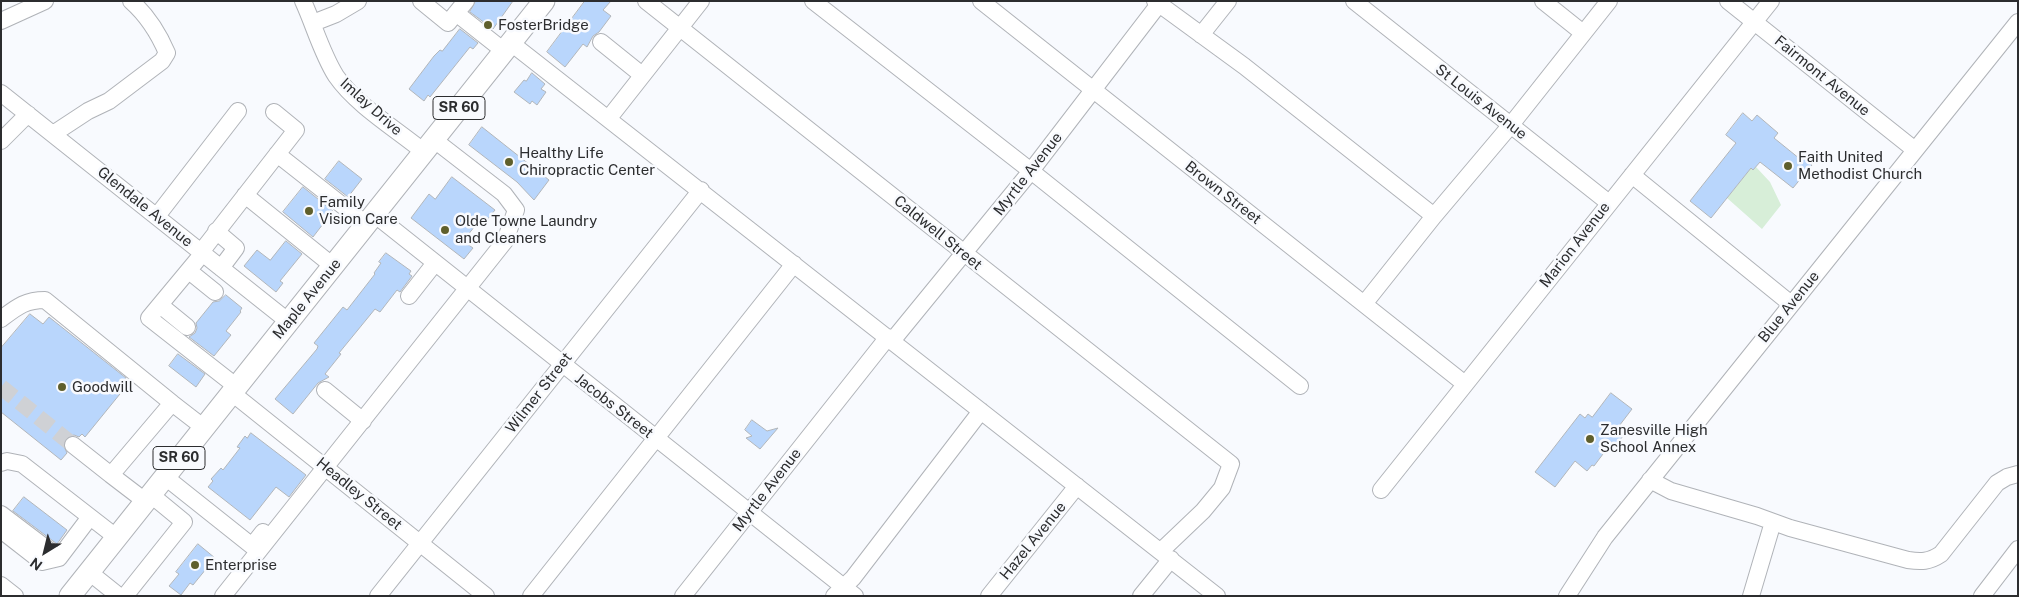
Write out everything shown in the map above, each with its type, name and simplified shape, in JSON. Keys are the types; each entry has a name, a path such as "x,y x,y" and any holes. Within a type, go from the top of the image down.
{"main road":[{"name":"Maple Avenue","path":"70,596 544,1"}],"street":[{"path":"1,21 46,1"},
{"path":"53,134 88,111 109,101 162,61 166,53 161,39 151,22 131,1"},
{"name":"Imlay Drive","path":"303,1 336,75 346,89 428,146 504,194 516,210 505,241 468,289"},
{"path":"312,22 336,14 358,1"},
{"path":"421,1 448,23 461,7 508,47 609,118 1217,596"},
{"name":"Caldwell Street","path":"646,1 1231,464 1222,488 1166,555"},
{"path":"609,118 701,1"},
{"path":"813,1 1031,171 1300,386"},
{"name":"Brown Street","path":"981,1 1465,384"},
{"path":"1202,35 1228,1"},
{"name":"St Louis Avenue","path":"1354,1 1609,203"},
{"path":"1543,1 1583,33"},
{"path":"1364,304 1434,216 1510,126 1609,1"},
{"name":"Fairmont Avenue","path":"1728,1 1915,150"},
{"name":"Marion Avenue","path":"1381,490 1771,1"},
{"path":"1157,3 1244,66 1434,216"},
{"name":"Myrtle Avenue","path":"684,596 890,339 964,254 1031,171 1157,3"},
{"name":"Blue Avenue","path":"1567,596 1605,537 2018,22"},
{"path":"601,42 642,76"},
{"name":"Glendale Avenue","path":"1,92 289,322"},
{"path":"157,216 238,111"},
{"path":"188,327 160,305 296,130 274,112"},
{"path":"1,140 28,114"},
{"name":"Jacobs Street","path":"278,154 435,263 750,512 844,593"},
{"path":"1632,175 1791,304"},
{"name":"Wilmer Street","path":"378,596 701,190"},
{"path":"245,195 333,266"},
{"path":"216,231 236,248 221,268"},
{"path":"409,296 435,263"},
{"path":"530,596 794,264"},
{"path":"189,270 215,292"},
{"path":"223,596 468,289"},
{"path":"1,319 19,306 32,300 45,300 204,427"},
{"name":"Headley Street","path":"160,305 149,318 325,468 486,596"},
{"path":"325,390 363,421"},
{"path":"111,475 172,403"},
{"path":"844,593 853,578 981,411"},
{"path":"73,445 111,475 184,522 125,596"},
{"path":"1,463 8,461 22,464 116,537"},
{"path":"1,469 22,464"},
{"path":"1650,480 1671,491 1773,522 1920,562 1931,560 1940,554 1957,536 1997,484 2007,477 2018,474"},
{"path":"164,476 252,546 285,505"},
{"name":"Hazel Avenue","path":"988,596 1076,486"},
{"path":"1,514 59,558"},
{"path":"1,530 42,562 59,558 90,517"},
{"path":"1751,596 1773,522"},
{"path":"1982,596 2018,549"},
{"path":"1141,596 1166,555"},
{"path":"88,572 119,596"},
{"path":"1,585 15,596"}],"green space":[{"path":"1756,167 1770,182 1781,205 1762,229 1727,198 1751,168 1753,170"}],"building":[{"name":"FosterBridge","path":"476,1 513,1 493,29 470,12"},
{"path":"585,1 611,1 603,10 611,16 599,32 593,36 587,47 583,44 565,67 547,52"},
{"path":"460,29 478,43 473,49 470,47 430,97 428,95 424,101 409,89 434,56 440,50 442,51"},
{"path":"532,73 545,84 541,89 546,92 537,105 532,101 530,104 514,92"},
{"name":"Faith United Methodist Church","path":"1743,113 1752,121 1757,115 1778,133 1774,138 1800,159 1802,157 1812,165 1793,188 1760,162 1753,170 1751,168 1711,218 1690,201 1736,143 1726,135"},
{"name":"Healthy Life Chiropractic Center","path":"482,127 549,180 534,200 517,182 469,145"},
{"path":"339,161 362,179 348,197 325,179"},
{"path":"452,177 495,210 483,225 479,221 463,241 473,248 464,259 411,218 429,194 435,199"},
{"name":"Family Vision Care","path":"303,187 333,211 313,237 283,212"},
{"path":"286,241 302,254 280,281 283,283 276,292 244,266 257,250 270,260"},
{"path":"386,253 411,271 409,274 412,276 400,292 397,290 380,312 375,309 339,353 341,354 325,374 329,377 318,383 293,414 275,399 317,349 318,346 314,343 343,307 347,310 375,274 381,263 379,262"},
{"path":"226,295 242,308 226,331 231,335 214,356 189,337 195,333 196,323 213,302 219,301"},
{"name":"Goodwill","path":"30,314 43,324 49,317 126,378 120,386 124,389 85,437 82,434 79,437 74,435 66,438 63,444 67,453 61,460 1,412 1,348"},
{"path":"178,354 205,374 196,387 169,366"},
{"name":"Zanesville High School Annex","path":"1611,393 1632,409 1616,430 1623,436 1616,445 1612,442 1594,466 1592,465 1587,471 1575,461 1555,487 1535,472 1580,414 1585,418 1588,414 1592,417"},
{"path":"752,420 767,431 778,428 760,449 746,438 752,436 745,430"},
{"path":"251,433 306,475 289,497 276,487 250,520 208,487 213,481 211,479 221,468 223,470 240,448 237,447 245,436 247,438"},
{"path":"24,497 67,530 57,544 13,511"},
{"name":"Enterprise","path":"198,544 215,558 193,585 190,583 181,595 169,586 179,574 176,572"}],"tunnel":[{"path":"1,387 73,445"}],"place":[{"name":"FosterBridge","path":"488,25"},
{"name":"Healthy Life Chiropractic Center","path":"509,162"},
{"name":"Faith United Methodist Church","path":"1788,166"},
{"name":"Family Vision Care","path":"309,211"},
{"name":"Olde Towne Laundry and Cleaners","path":"445,230"},
{"name":"Goodwill","path":"62,387"},
{"name":"Zanesville High School Annex","path":"1590,439"},
{"name":"Enterprise","path":"195,565"}]}
